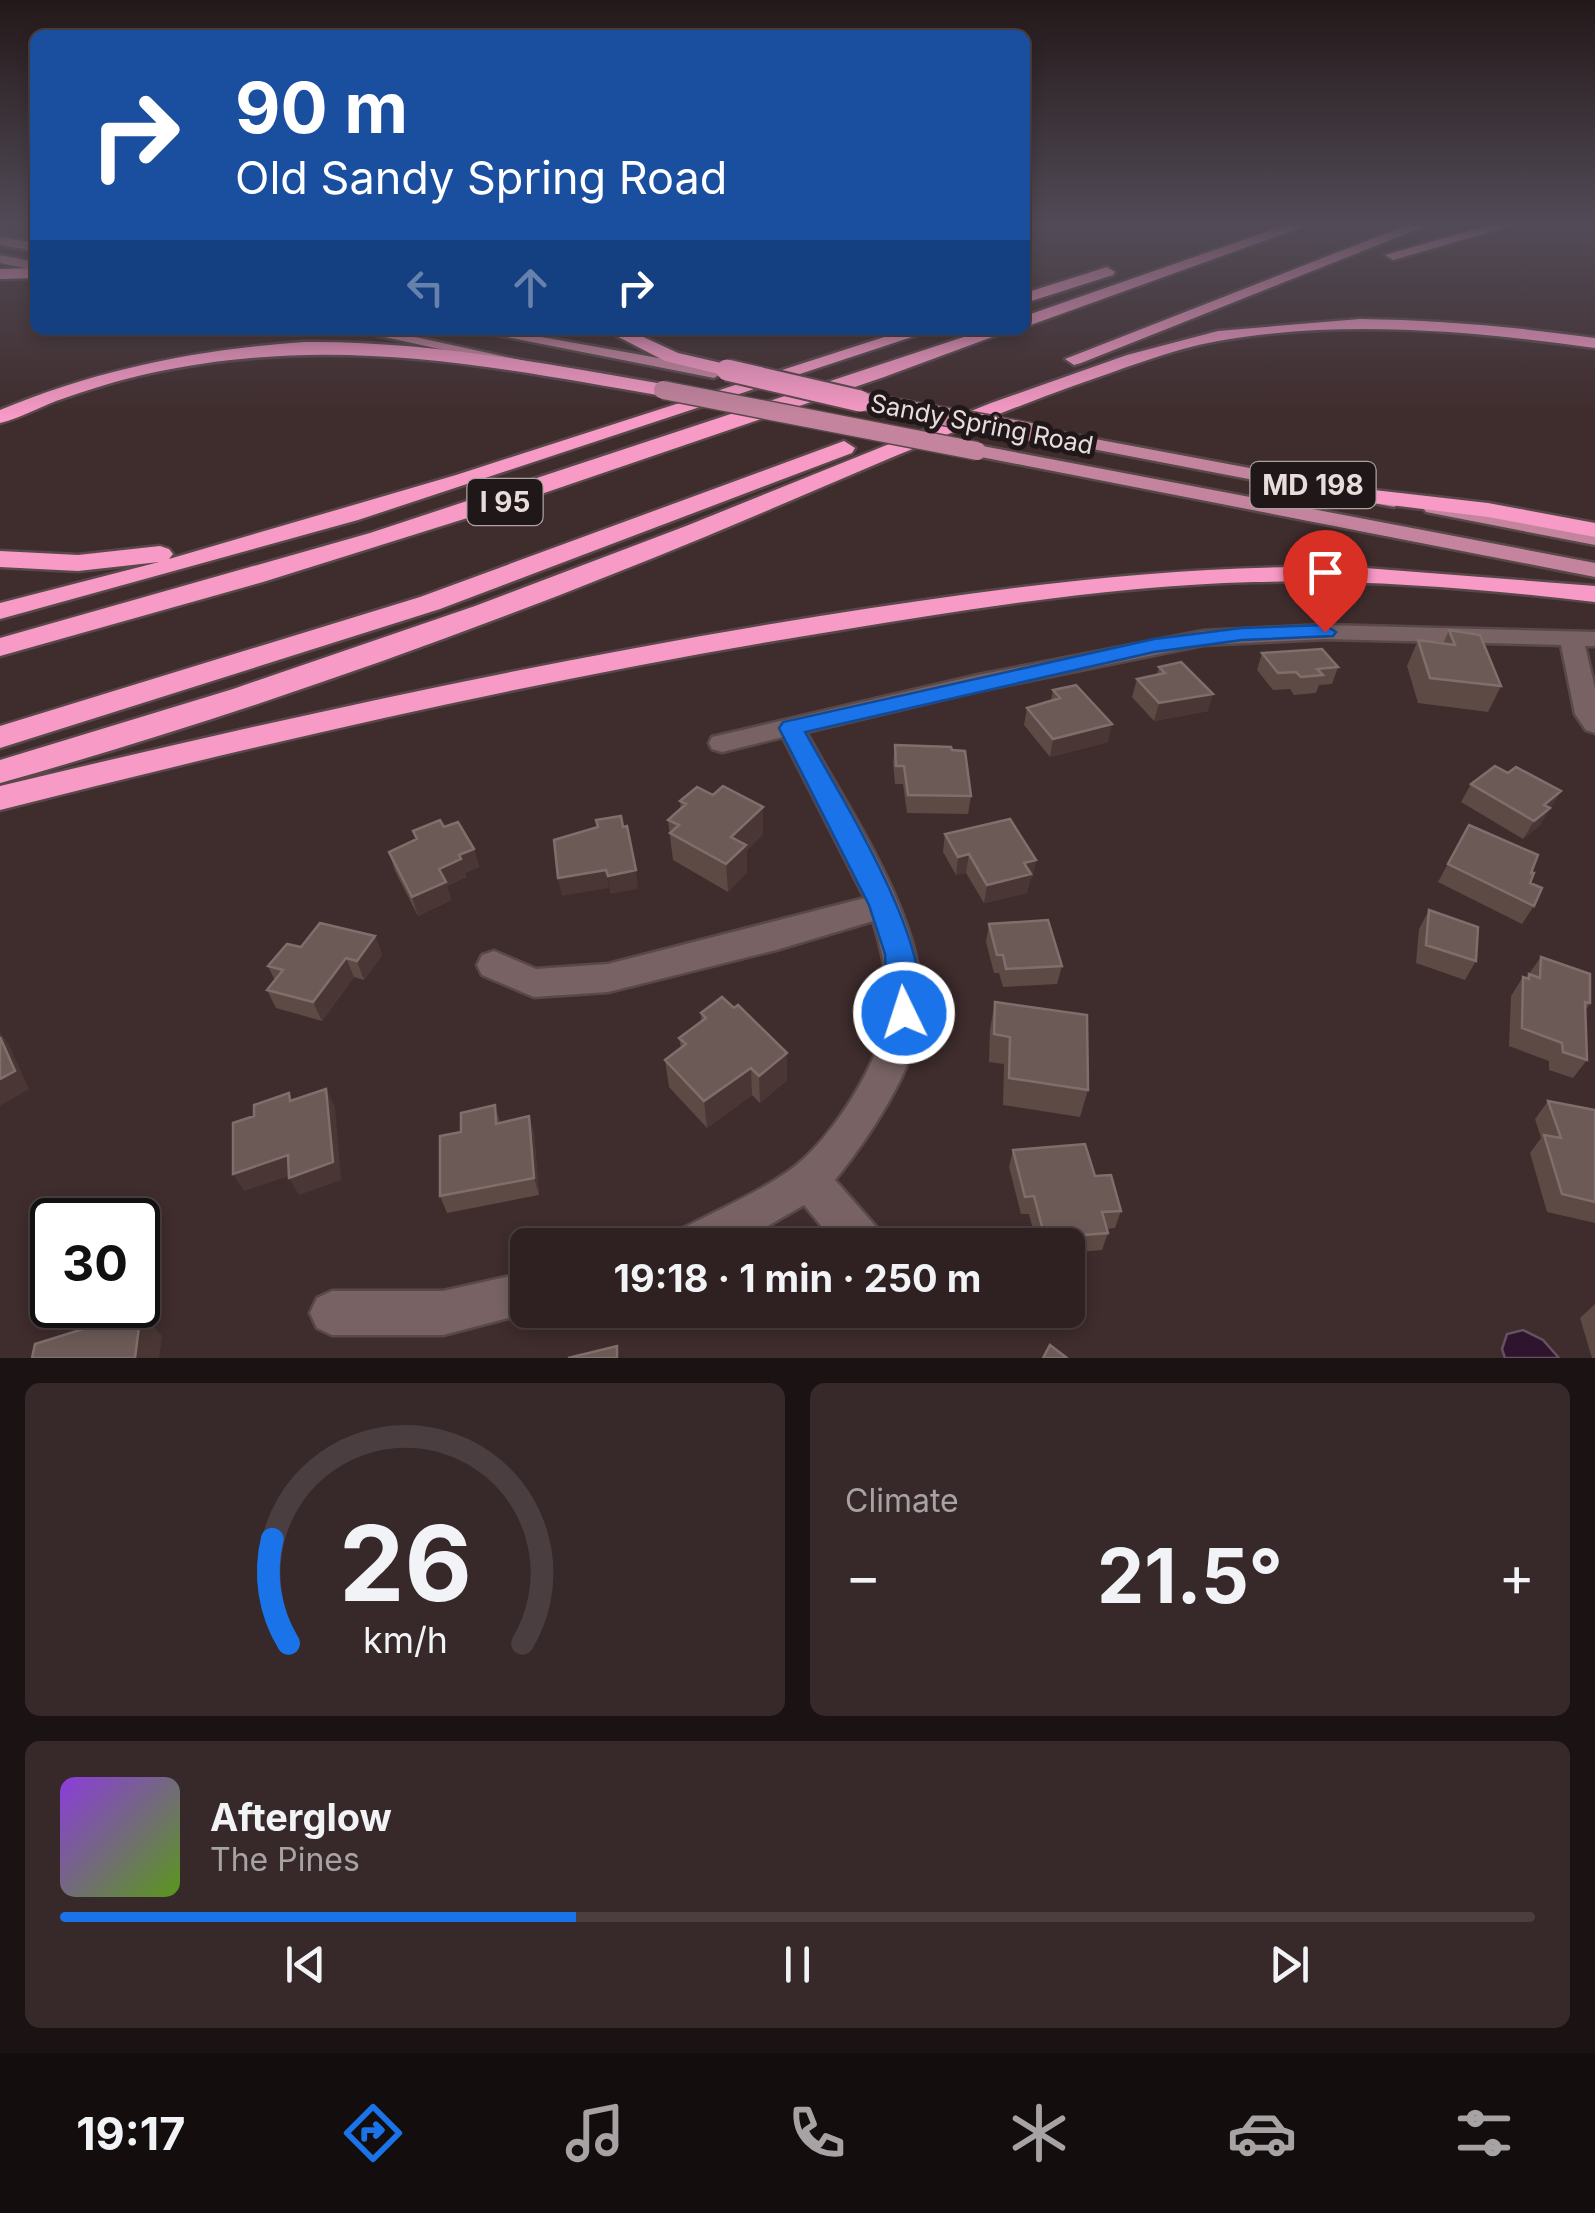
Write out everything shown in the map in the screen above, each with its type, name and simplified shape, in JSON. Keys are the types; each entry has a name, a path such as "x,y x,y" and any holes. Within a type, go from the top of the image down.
{"highway":[{"path":"1030,296 1055,288"},
{"path":"1030,320 1122,288"},
{"name":"I 95","path":"0,737 283,652 449,597 1259,288"},
{"path":"1152,330 1285,288"},
{"path":"0,772 142,729 458,622 648,550 1004,404 1187,343 1298,326 1384,324 1494,330 1595,343"},
{"path":"625,335 672,357 720,372 860,400"},
{"path":"739,390 889,335"},
{"path":"0,611 339,522 909,335"},
{"name":"I 95","path":"0,647 232,584 508,500 987,335"},
{"path":"0,417 45,398 119,377 201,360 312,349 439,353 663,390"},
{"path":"0,559 78,563 216,544 334,516 607,434"},
{"path":"1374,497 1488,510 1595,530"},
{"path":"0,798 356,712 478,687 718,642 1027,594 1208,576 1293,574 1449,579 1595,594"}],"main road":[{"name":"Sandy Spring Road","path":"385,335 1595,570"},
{"path":"509,335 720,372"},
{"name":"Sandy Spring Road","path":"860,400 1595,539"}],"street":[{"path":"722,743 978,684 1203,638 1325,632 1583,638 1588,714 1595,724"},
{"path":"724,1228 809,1180 860,1122 887,1066 904,1013 900,954 884,905 791,728"},
{"path":"494,966 534,983 608,978 776,937 884,905"},
{"path":"809,1180 850,1228"},
{"path":"332,1313 443,1314 510,1297"}],"shaded area":[{"path":"1523,1330 1543,1340 1559,1358 1505,1358 1502,1349 1507,1334"}],"building":[{"path":"1449,630 1480,635 1501,686 1430,678 1418,640 1455,645"},
{"path":"1322,649 1338,667 1317,669 1323,675 1301,677 1296,672 1278,673 1262,653"},
{"path":"1181,662 1213,694 1159,703 1137,679 1165,673 1159,667"},
{"path":"1076,685 1112,724 1053,739 1027,708 1060,698 1053,690"},
{"path":"895,745 965,751 971,796 908,795 904,766 896,766"},
{"path":"1495,766 1508,773 1516,767 1561,791 1544,805 1550,808 1534,821 1471,784"},
{"path":"723,786 763,807 731,837 746,845 726,864 670,833 679,825 668,820 686,804 680,801 697,787 713,795"},
{"path":"621,816 623,827 627,826 636,870 608,876 606,870 558,878 554,840 598,827 596,820"},
{"path":"1010,819 1036,860 1024,863 1031,874 987,885 969,854 958,857 945,834"},
{"path":"440,820 444,827 458,822 474,849 439,869 446,882 412,897 389,852 417,839 413,831"},
{"path":"1469,825 1538,855 1530,883 1542,888 1534,906 1448,864"},
{"path":"1429,910 1478,927 1476,961 1426,945"},
{"path":"1048,920 1062,966 1006,969 1003,955 997,955 989,924"},
{"path":"320,923 375,936 357,961 346,958 313,1002 267,990 283,970 268,966 287,944 301,947"},
{"path":"1541,957 1590,974 1590,1003 1585,1002 1587,1060 1563,1052 1562,1043 1522,1028 1523,977 1529,979 1529,974 1540,978"},
{"path":"722,997 734,1008 738,1005 787,1053 759,1076 751,1068 704,1101 665,1060 686,1044 679,1038 706,1018 701,1013"},
{"path":"995,1002 1087,1015 1088,1090 1009,1078 1010,1037 994,1034"},
{"path":"0,1037 15,1071 0,1079"},
{"path":"326,1089 333,1162 289,1178 288,1155 233,1174 233,1123 254,1116 254,1105 289,1093 290,1101"},
{"path":"1548,1101 1595,1110 1595,1202 1562,1194 1544,1135 1561,1138"},
{"path":"495,1105 496,1124 529,1116 534,1178 440,1196 440,1136 461,1132 461,1113"},
{"path":"1085,1144 1095,1176 1111,1175 1121,1211 1102,1212 1108,1233 1085,1235 1085,1228 1042,1228 1034,1196 1025,1197 1013,1150"},
{"path":"86,1328 139,1328 135,1358 32,1358 35,1344"},
{"path":"1050,1345 1067,1358 1043,1358"},
{"path":"617,1346 617,1358 568,1358"}],"route":[{"path":"904,1013 900,954 884,905 791,728 1154,646 1242,634 1325,632"}]}
